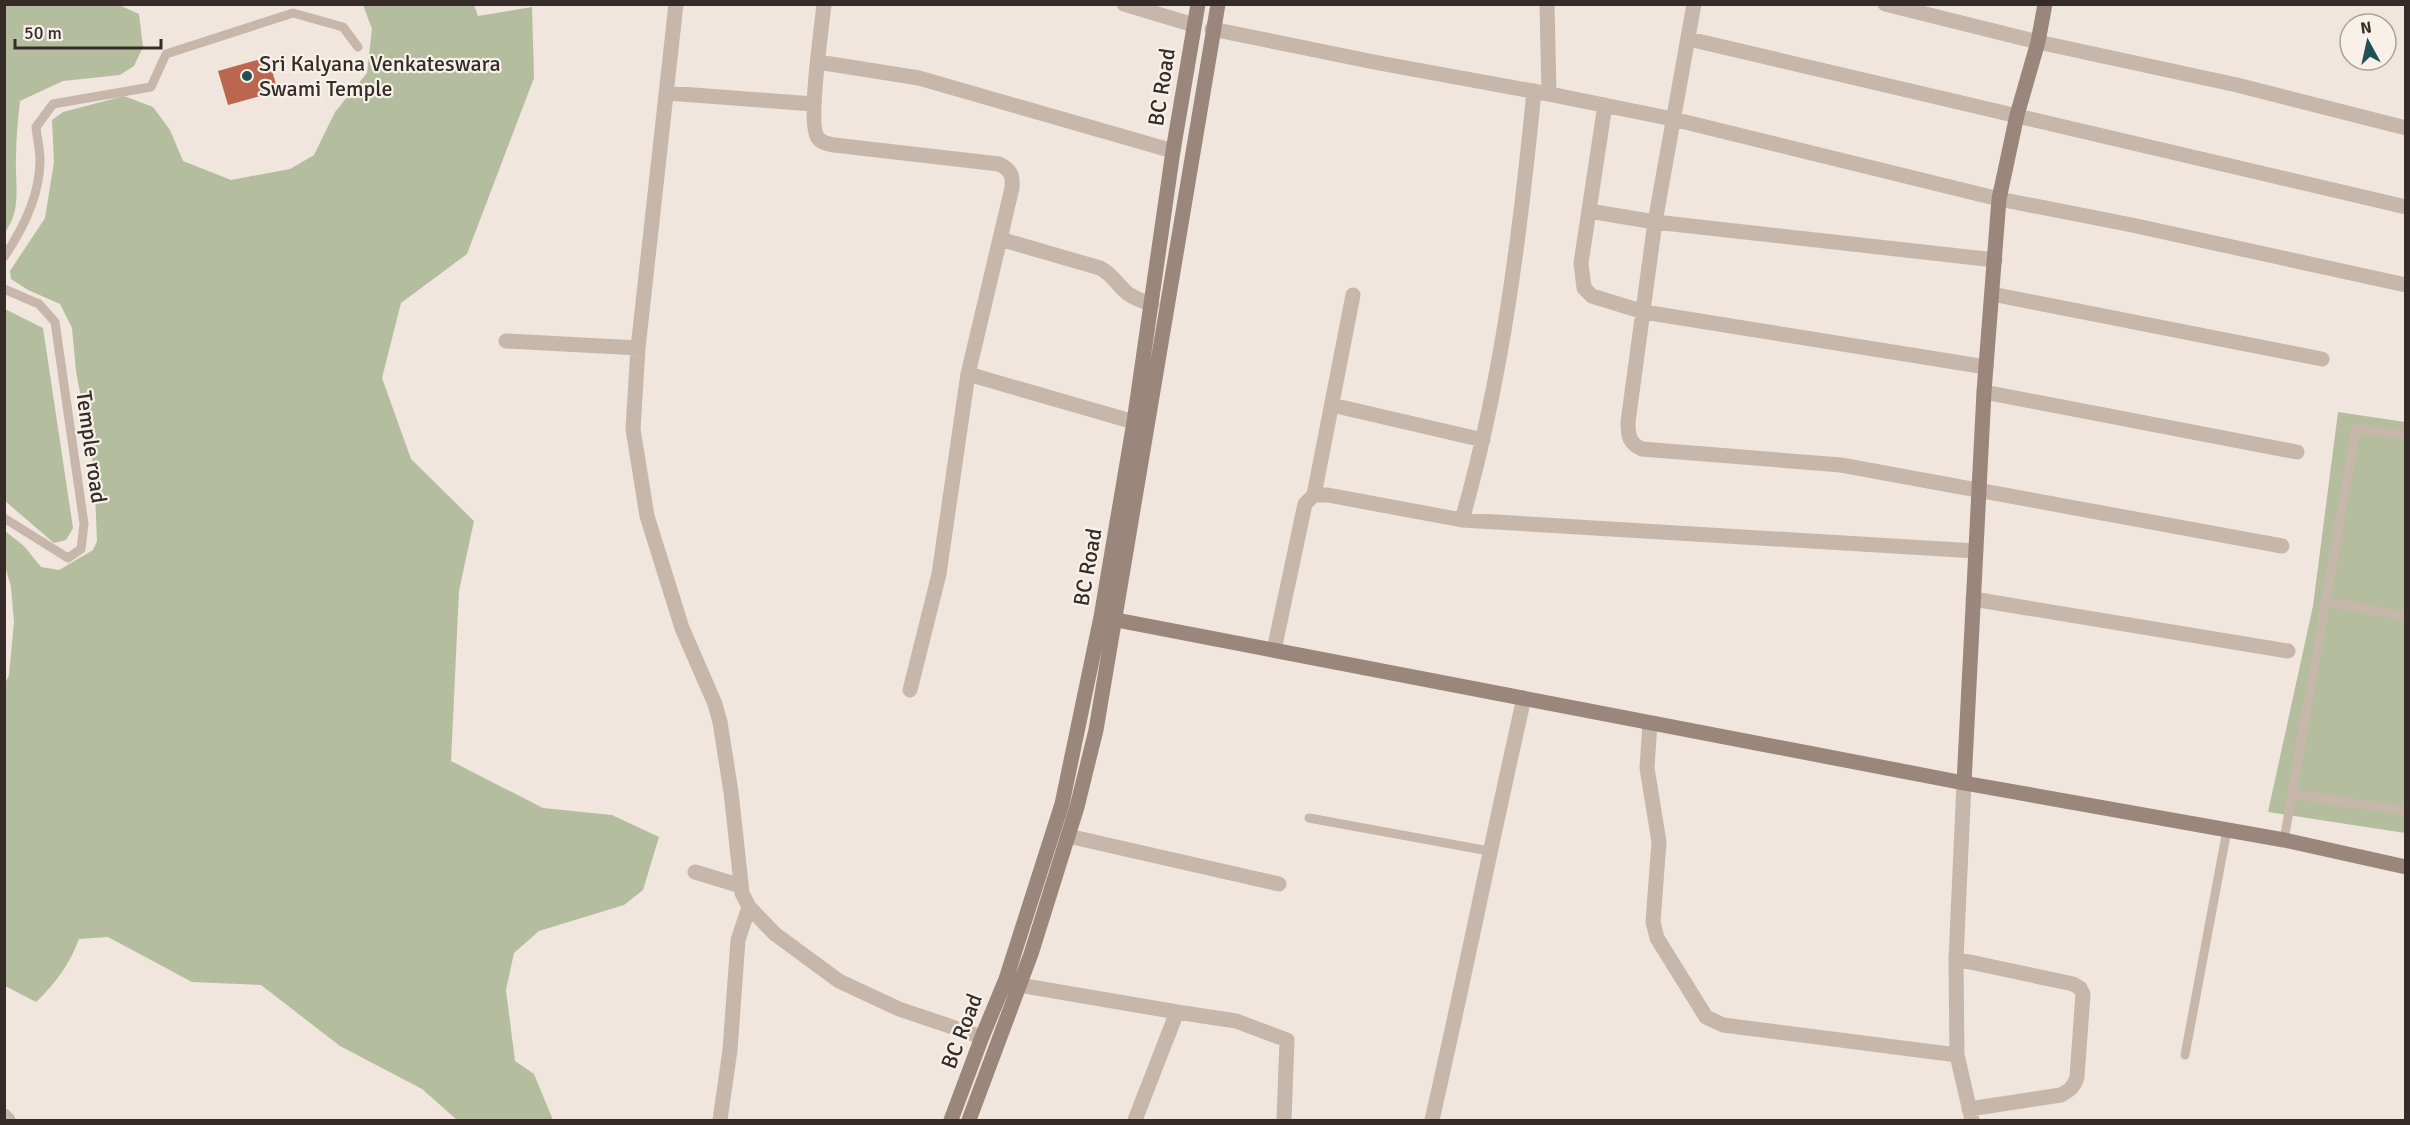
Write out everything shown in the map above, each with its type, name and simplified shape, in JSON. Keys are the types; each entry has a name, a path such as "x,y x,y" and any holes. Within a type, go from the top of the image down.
{"street":[{"path":"676,4 638,348 633,429 647,516 682,628 715,704 720,722 731,792 741,886 749,906 775,934 839,981 899,1009 982,1037"},
{"path":"824,4 813,128 823,143 999,164 1008,169 1013,177 968,374 939,574 910,690"},
{"path":"1124,4 1212,29 1673,119 1999,199 2245,249 2406,285"},
{"name":"BC Road","path":"951,1120 982,1037 1012,982 1031,954 1068,836 1096,730 1108,618 1134,422 1173,151 1198,4"},
{"name":"BC Road","path":"969,1120 1012,982 1062,804 1108,618 1218,4"},
{"path":"1462,520 1483,440 1503,347 1541,92 1547,4"},
{"path":"1694,4 1655,222 1628,422 1628,436 1633,445 1642,450 1841,465 2282,546"},
{"path":"1885,4 2038,42 2237,85 2406,128"},
{"path":"1956,959 2073,984 2080,988 2083,994 2074,1085 2061,1095 1971,1115 1957,1055 1956,959 1973,599 1984,392 1999,199 2017,115 2038,42 2045,4"},
{"path":"1689,39 2406,207"},
{"path":"818,62 926,80 1173,151"},
{"path":"667,93 814,104"},
{"path":"1605,105 1581,263 1584,288 1592,296 1644,312 1986,367"},
{"path":"1589,211 1655,222 1995,260"},
{"path":"1000,239 1100,268 1110,273 1125,292 1152,304"},
{"path":"1992,294 2322,358"},
{"path":"1274,650 1305,504 1314,495 1353,296"},
{"path":"506,341 638,348"},
{"path":"968,374 1134,422"},
{"path":"1984,392 2298,452"},
{"path":"1332,405 1483,440"},
{"path":"1314,495 1328,495 1462,520 1976,551"},
{"path":"1973,599 2289,651"},
{"path":"1108,618 1964,783 2284,840 2406,867"},
{"path":"1432,1120 1466,974 1489,851 1524,698"},
{"path":"1650,723 1647,768 1659,842 1653,922 1658,938 1706,1017 1723,1025 1957,1055"},
{"path":"1068,836 1280,884"},
{"path":"695,872 741,886"},
{"path":"720,1120 730,1050 738,940 749,906"},
{"path":"1012,982 1236,1021 1287,1040 1284,1120"},
{"path":"1135,1120 1177,1012"},
{"path":"4,1116 8,1120"}],"lane":[{"path":"4,257 15,241 31,207 40,161 36,127 53,104 151,87 166,54 292,13 343,27 358,47"},
{"name":"Temple road","path":"4,289 39,304 55,322 84,524 81,549 68,558 45,545 13,521 4,518"},
{"path":"2284,840 2356,428 2406,435"},
{"path":"2326,602 2406,616"},
{"path":"2292,794 2406,811"},
{"path":"1309,818 1489,851"},
{"path":"2185,1055 2227,830"}],"green space":[{"path":"5,4 119,5 139,14 143,47 134,66 120,75 63,81 20,101 16,144 16,206 5,232"},
{"path":"363,5 474,5 478,16 532,7 534,78 467,254 401,303 382,378 411,459 474,521 459,591 451,761 543,808 612,815 659,837 643,890 624,905 539,931 514,953 506,990 515,1061 534,1074 553,1120 457,1120 422,1089 340,1046 261,985 192,982 108,937 79,939 61,973 36,1002 5,986 4,686 9,675 14,622 11,587 5,566 5,531 24,546 41,567 59,570 93,550 97,541 94,469 76,371 72,328 60,304 28,290 11,279 10,271 45,218 54,162 52,120 63,112 124,96 153,107 170,130 183,161 231,180 290,169 314,155 335,112 367,73 372,29"},
{"path":"5,309 43,328 73,528 66,540 54,543 5,501"},
{"path":"2338,412 2405,422 2405,833 2268,812 2313,606"}],"building":[{"name":"Sri Kalyana Venkateswara Swami Temple","path":"268,57 278,91 228,105 218,71"}],"place":[{"name":"Sri Kalyana Venkateswara Swami Temple","path":"247,76"}]}
